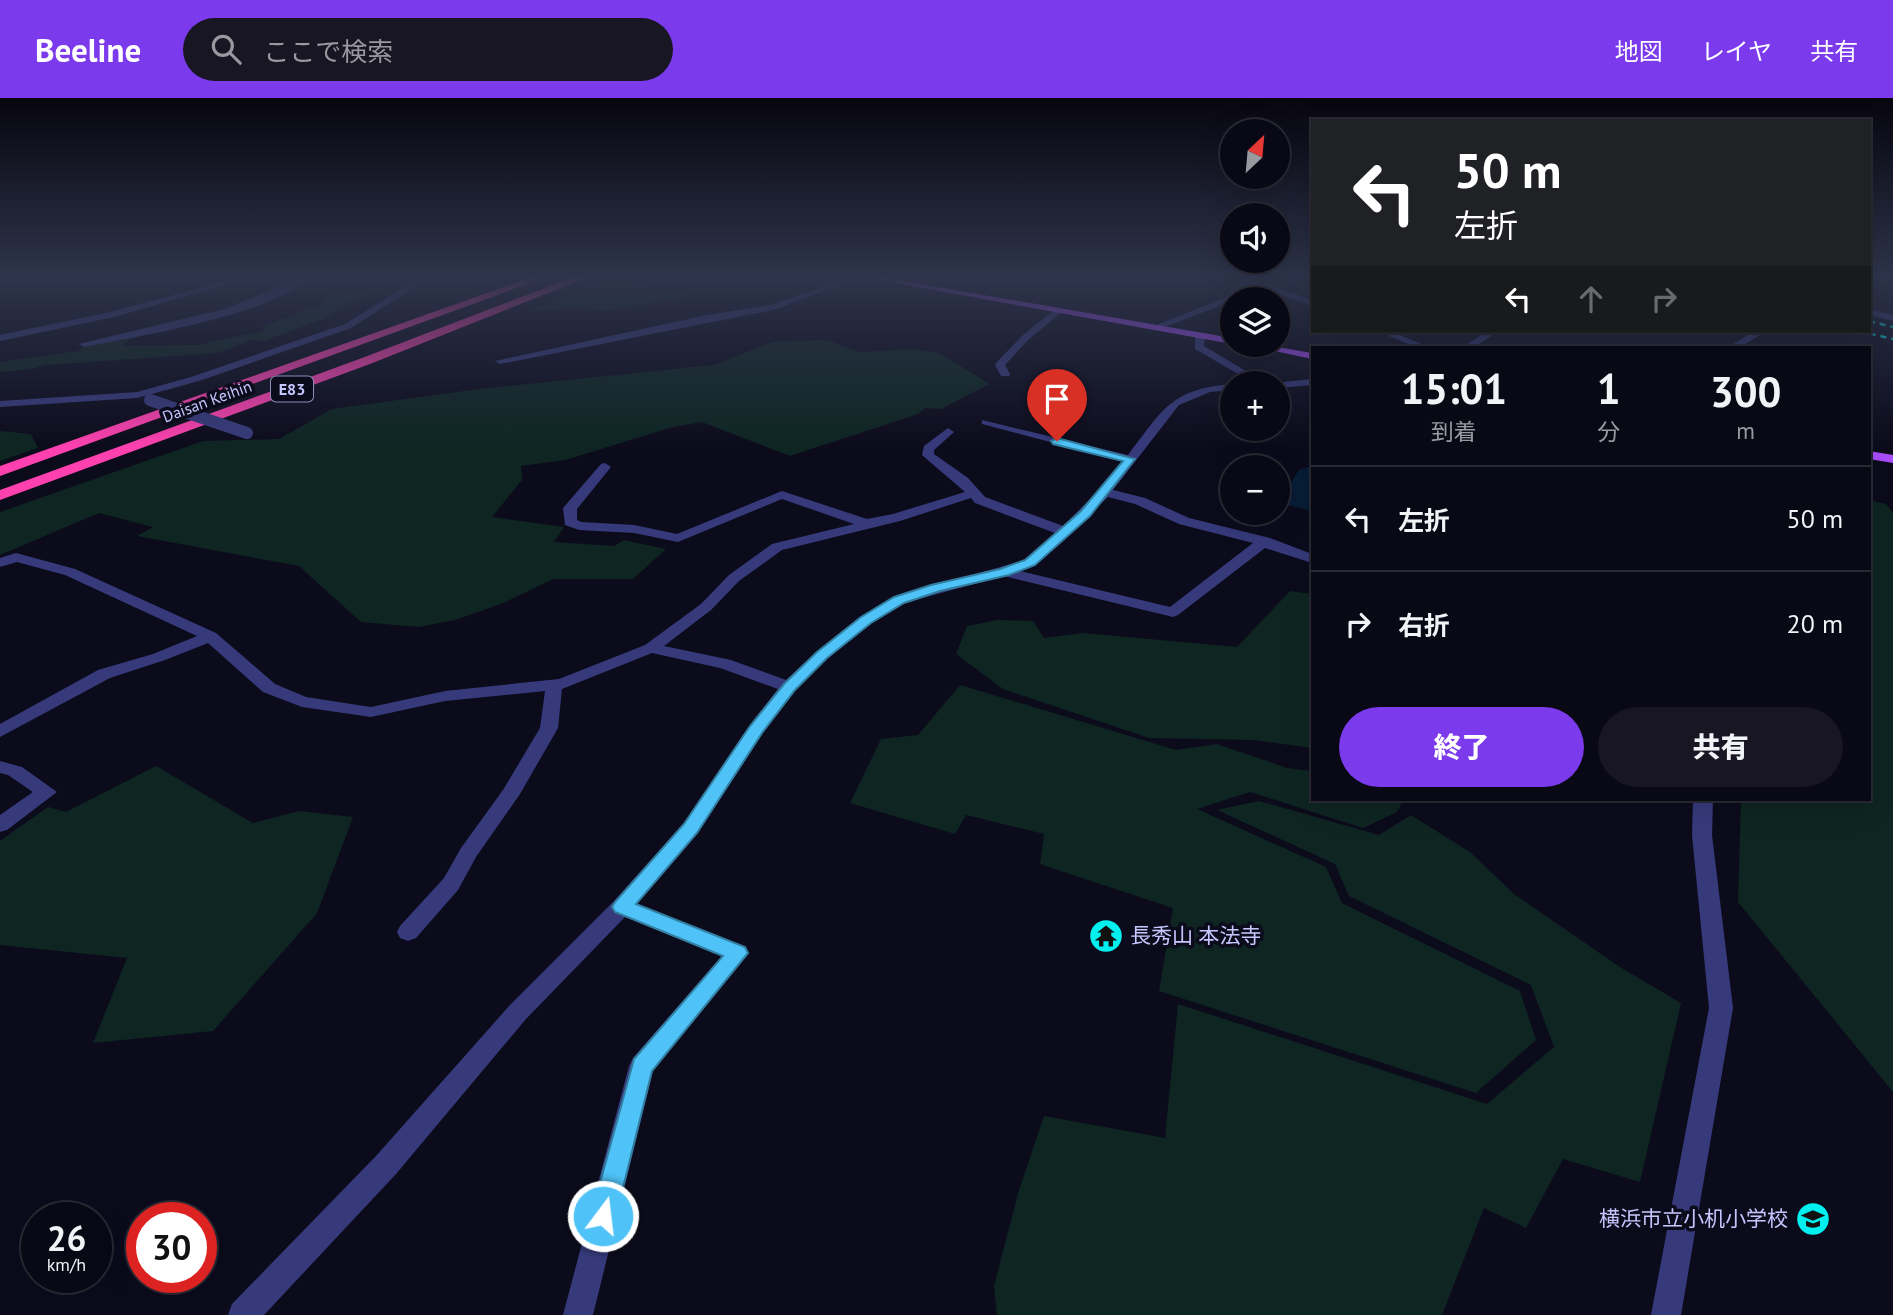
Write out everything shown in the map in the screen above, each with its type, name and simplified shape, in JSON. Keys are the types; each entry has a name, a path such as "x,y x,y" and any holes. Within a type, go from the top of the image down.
{"highway":[{"name":"Daisan Keihin","path":"0,471 380,335"},
{"name":"Daisan Keihin","path":"0,495 434,335"}],"main road":[{"path":"1200,335 1220,339"},
{"path":"1290,352 1311,356"},
{"path":"1871,455 1893,459"}],"street":[{"path":"84,344 130,335"},
{"path":"0,404 137,395 195,379 323,335"},
{"path":"500,361 636,335"},
{"path":"1005,374 1000,365 1029,335"},
{"path":"1200,335 1199,347 1240,371"},
{"path":"1392,335 1421,346"},
{"path":"1469,346 1488,335"},
{"path":"1735,346 1755,335"},
{"path":"1290,384 1311,382"},
{"path":"243,1315 386,1165 518,1012 622,907 691,828 756,729 789,687 822,655 866,620 899,600 1004,572 1030,562 1105,492 1175,403 1208,389 1220,388"},
{"path":"137,395 247,433"},
{"path":"986,422 1130,459"},
{"path":"948,432 928,449 929,455 963,481 980,500 1065,532"},
{"path":"605,467 570,508 570,522 579,526 634,529 678,538 782,495 866,523"},
{"path":"1105,492 1140,501 1184,521 1265,541 1311,559"},
{"path":"0,563 16,557 70,572 210,636 269,688 302,702 371,712 445,696 562,684 651,648 706,607 734,578 777,547 895,518 974,493"},
{"path":"1004,572 1173,612 1265,541"},
{"path":"0,731 104,674 159,657 210,636"},
{"path":"651,648 725,664 789,687"},
{"path":"408,932 451,884 468,853 510,794 549,728 554,685"},
{"path":"0,767 15,771 47,792 0,825"},
{"path":"1666,1315 1721,1008 1702,835 1703,801"},
{"path":"578,1315 642,1066 738,953 622,907"}],"green space":[{"path":"245,335 281,335 264,341 251,340 218,353 46,365 0,372 0,362 78,351 84,346 132,338 121,346 197,345"},
{"path":"827,340 859,352 914,349 939,353 990,384 941,409 925,408 918,414 790,456 702,422 673,427 565,460 521,466 522,480 492,517 564,527 554,542 614,546 624,540 666,549 633,579 553,579 501,604 455,620 419,627 361,622 299,566 137,536 153,527 99,513 0,555 0,512 203,441 279,439 332,409 479,389 714,365 772,342"},
{"path":"0,431 31,434 38,448 0,461"},
{"path":"1871,500 1886,504 1893,513 1893,1092 1738,902 1741,801 1871,801"},
{"path":"1290,591 1311,594 1311,748 1254,740 1149,738 1003,689 956,654 967,626 997,620 1033,621 1044,638 1083,633 1237,647"},
{"path":"960,685 1176,750 1217,744 1287,768 1311,771 1311,801 1402,801 1397,812 1363,828 1250,792 1197,809 1326,867 1342,903 1520,991 1536,1040 1476,1093 1159,991 1173,908 1040,864 1044,834 966,815 955,834 850,803 881,739 918,735"},
{"path":"156,766 253,823 299,811 353,817 317,913 213,1031 93,1043 127,958 0,945 0,841 48,807 66,812"},
{"path":"1259,801 1379,835 1411,815 1470,852 1514,894 1620,967 1681,1003 1640,1182 1563,1159 1526,1228 1484,1208 1442,1315 997,1315 994,1286 1019,1190 1044,1116 1165,1138 1178,1004 1487,1104 1554,1047 1531,985 1349,896 1335,864 1217,810"}],"water":[{"path":"1311,466 1311,511 1290,506 1290,484 1299,470"}],"railway":[{"path":"1875,335 1893,339"}],"place":[{"name":"長秀山 本法寺","path":"1106,936"},
{"name":"横浜市立小机小学校","path":"1813,1219"}],"route":[{"path":"603,1216 642,1066 738,953 622,907 691,828 756,729 789,687 822,655 866,620 899,600 1004,572 1030,562 1085,514 1130,459 1057,441"}]}
